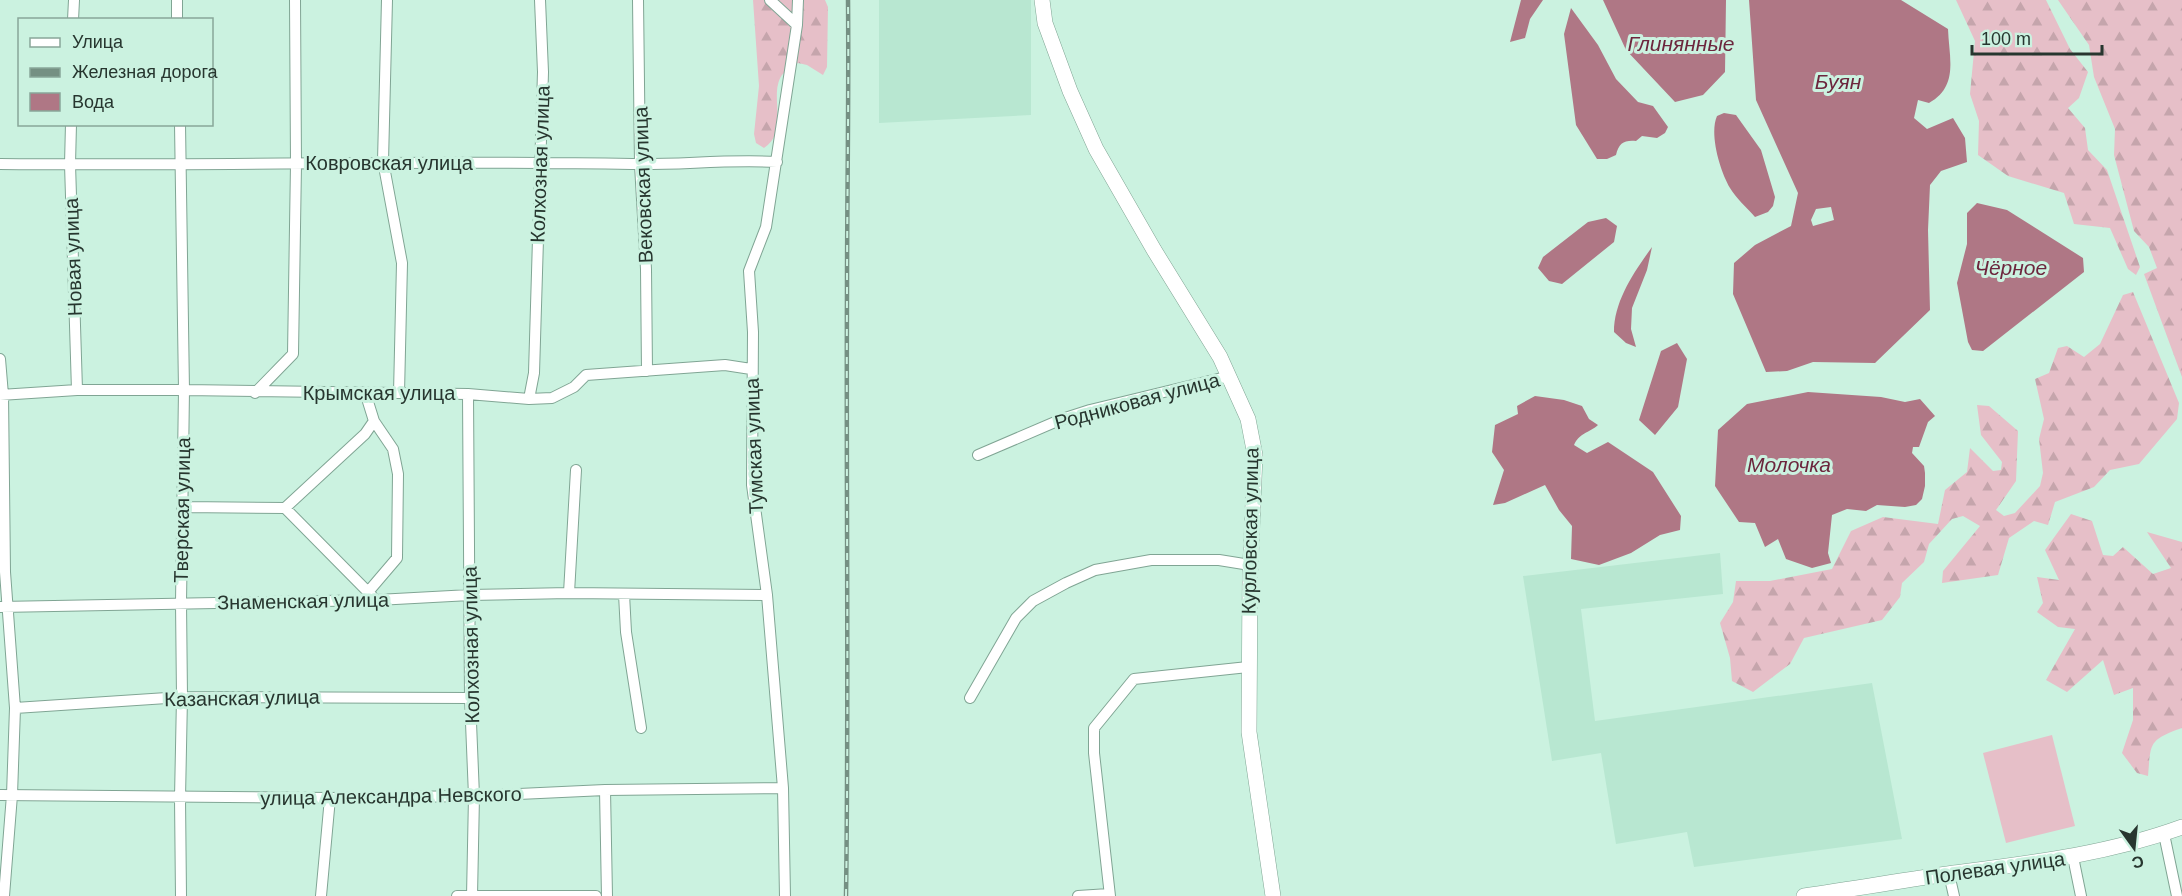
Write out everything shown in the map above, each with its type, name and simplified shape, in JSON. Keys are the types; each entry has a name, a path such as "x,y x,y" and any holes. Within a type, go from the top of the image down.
{"main road":[{"name":"Курловская улица","path":"1041,0 1045,23 1068,85 1096,149 1154,250 1220,357 1248,419 1255,455 1248,667 1250,746 1273,896"},
{"name":"Полевая улица","path":"1806,896 1950,873 2073,857 2164,834 2182,827"}],"street":[{"path":"73,18 74,0"},
{"path":"177,0 177,18"},
{"path":"255,393 293,354 296,164 295,0"},
{"path":"387,0 383,161 402,263 399,393"},
{"name":"Колхозная улица","path":"529,399 534,373 543,72 540,0"},
{"name":"Вековская улица","path":"638,0 640,165 646,269 647,371"},
{"path":"771,0 797,24"},
{"name":"Тумская улица","path":"785,896 783,788 766,595 752,485 753,332 749,271 766,227 797,24 798,0"},
{"name":"Новая улица","path":"71,126 70,164 77,390"},
{"name":"Тверская улица","path":"180,126 184,390 180,603 181,896"},
{"name":"Ковровская улица","path":"0,164 296,164 383,161 640,165 748,160 777,162"},
{"path":"0,359 4,607 15,708 6,795 4,896"},
{"name":"Крымская улица","path":"2,395 77,390 184,390 255,393 468,394 529,399 552,398 574,387 586,375 725,365 751,369"},
{"name":"Родниковая улица","path":"978,455 1071,416 1230,376"},
{"path":"365,393 374,421 393,449 398,474 397,558 368,592"},
{"name":"Колхозная улица","path":"468,394 470,698 474,796 472,896"},
{"path":"183,507 285,508 365,434 374,421"},
{"path":"569,593 576,470"},
{"path":"285,508 377,600"},
{"path":"970,698 1016,618 1033,601 1066,583 1095,570 1151,560 1219,561 1250,565"},
{"name":"Знаменская улица","path":"4,607 377,600 569,593 766,595"},
{"path":"624,594 626,632 641,728"},
{"path":"1078,896 1109,895 1094,753 1094,728 1134,679 1248,667"},
{"name":"Казанская улица","path":"15,708 182,697 470,698"},
{"name":"улица Александра Невского","path":"6,795 330,798 474,796 605,790 783,788"},
{"path":"605,790 607,896"},
{"path":"321,896 330,798"},
{"path":"2164,834 2177,896"},
{"path":"2073,857 2080,896"},
{"path":"1950,873 1954,896"},
{"path":"457,896 596,896"}],"shaded area":[{"path":"879,0 1031,0 1031,115 879,123"},
{"path":"1720,553 1723,594 1581,609 1595,721 1872,683 1902,839 1694,867 1687,832 1616,844 1601,753 1552,761 1523,576"}],"green space":[{"path":"753,0 825,0 828,7 827,67 823,75 807,65 798,63 782,75 777,92 776,132 772,141 764,148 756,143 754,134 759,86"},
{"path":"1956,0 2046,0 2070,49 2088,72 2079,98 2068,108 2085,128 2088,150 2107,170 2140,267 2136,275 2128,269 2110,228 2074,224 2064,193 2008,176 1978,155 1979,121 1970,94 1975,41"},
{"path":"2058,0 2182,0 2182,377 2144,274 2157,268 2149,247 2134,231 2114,155 2115,129 2094,77 2089,45"},
{"path":"2133,292 2179,403 2177,419 2139,464 2110,470 2094,487 2055,502 2048,525 2034,521 2009,538 1998,575 1942,583 1943,571 1980,526 1963,516 1952,519 1929,544 1924,562 1902,583 1900,597 1882,620 1804,638 1790,664 1753,692 1732,681 1730,658 1720,623 1733,602 1736,581 1770,581 1832,569 1851,531 1883,517 1938,524 1945,490 1967,472 1970,448 1993,471 2001,470 2002,462 1981,435 1977,405 1989,406 2018,431 2016,481 1996,510 2004,516 2015,513 2040,486 2043,473 2039,439 2044,419 2035,379 2049,373 2058,348 2067,346 2084,357 2100,344 2123,295"},
{"path":"2071,514 2092,521 2103,555 2113,556 2123,547 2153,574 2171,568 2147,532 2182,542 2182,728 2163,736 2153,744 2148,776 2137,773 2122,753 2133,720 2133,688 2114,695 2103,660 2067,692 2046,680 2075,629 2058,627 2037,612 2043,603 2037,577 2059,580 2045,550"},
{"path":"2052,735 2075,826 2006,843 1983,753"}],"water":[{"path":"1521,0 1543,0 1530,19 1525,38 1510,42"},
{"name":"Глинянные","path":"1603,0 1726,0 1725,72 1703,95 1675,102 1626,50"},
{"name":"Буян","path":"1749,0 1901,0 1948,29 1950,71 1945,88 1929,103 1918,100 1914,118 1927,129 1953,118 1965,138 1967,162 1941,171 1930,185 1928,230 1930,310 1875,363 1813,362 1787,371 1766,372 1733,294 1734,263 1755,245 1791,226 1798,193 1756,100","holes":["1831,207 1834,220 1813,226 1811,220 1816,209"]},
{"path":"1571,8 1598,45 1616,79 1638,102 1653,106 1668,127 1665,133 1657,138 1642,136 1636,141 1625,142 1620,145 1616,155 1607,159 1597,159 1576,125 1564,34"},
{"path":"1724,113 1736,115 1761,150 1775,197 1773,206 1768,212 1755,217 1730,188 1719,162 1714,132 1717,116"},
{"name":"Чёрное","path":"1977,203 2007,210 2083,258 2084,272 1983,351 1972,350 1968,342 1957,283 1967,244 1967,213"},
{"path":"1606,218 1617,226 1614,242 1562,284 1549,281 1538,268 1543,257 1588,222"},
{"path":"1652,247 1647,270 1632,308 1631,329 1636,347 1626,343 1614,332 1615,320 1626,287"},
{"path":"1677,343 1687,359 1678,407 1655,435 1639,420 1661,351"},
{"name":"Молочка","path":"1808,392 1881,397 1905,402 1920,399 1935,416 1928,422 1919,447 1913,447 1912,453 1924,466 1925,486 1922,499 1916,505 1905,507 1877,505 1866,511 1847,509 1832,515 1828,553 1831,563 1812,568 1786,559 1778,539 1765,547 1755,523 1739,522 1715,486 1718,430 1747,404"},
{"path":"1535,396 1564,400 1582,406 1589,419 1598,425 1581,436 1574,445 1587,453 1608,442 1653,472 1681,516 1680,530 1660,535 1631,553 1599,565 1571,559 1572,526 1559,510 1545,485 1505,503 1493,505 1504,470 1492,452 1495,425 1518,414 1517,406"}],"railway":[{"path":"846,896 848,0"}]}
